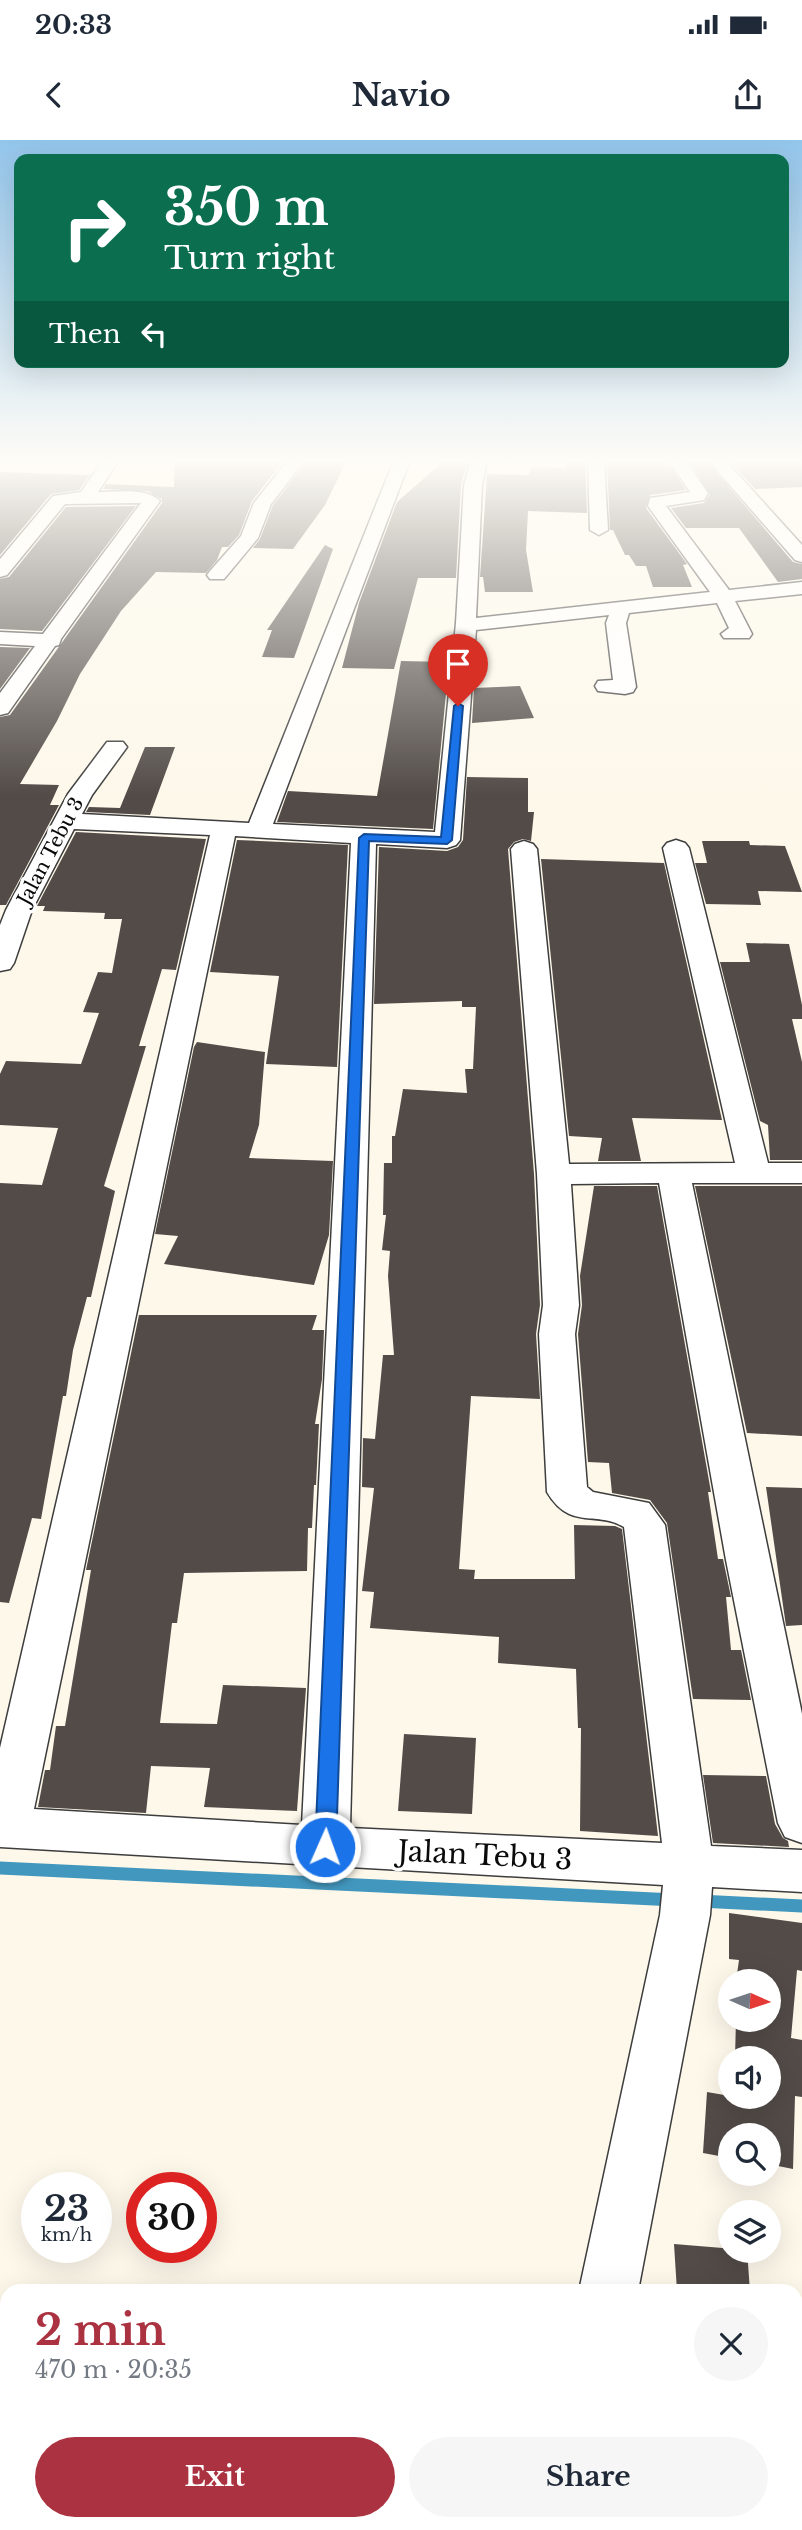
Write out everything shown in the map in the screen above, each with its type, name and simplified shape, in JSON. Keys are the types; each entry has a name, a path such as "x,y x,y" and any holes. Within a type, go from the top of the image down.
{"street":[{"path":"0,708 101,572"},
{"path":"217,575 220,572"},
{"path":"258,831 359,572"},
{"path":"66,821 364,838 447,840 469,572"},
{"path":"706,572 723,596 742,634 731,634"},
{"path":"466,625 802,588"},
{"path":"606,686 625,687 616,623 620,611 617,608"},
{"path":"0,638 52,641"},
{"name":"Jalan Tebu 3","path":"0,963 9,910 66,821 80,794 115,747"},
{"path":"3,1827 224,828"},
{"path":"325,1847 364,838"},
{"path":"676,848 754,1174"},
{"path":"524,849 554,1174 561,1291 557,1334 567,1492 581,1504 635,1513 644,1525 687,1888 609,2284"},
{"path":"554,1174 802,1173"},
{"path":"674,1175 747,1560 802,1823"},
{"name":"Jalan Tebu 3","path":"3,1827 325,1847 687,1888 802,1871"}],"building":[{"path":"13,572 87,572 42,631 0,629 0,579 9,577"},
{"path":"113,572 207,572 156,572 121,611 80,674 57,721 20,784 59,785 50,805 59,805 6,905 0,905 0,717 10,715"},
{"path":"307,572 325,572 294,658 262,657 272,630 267,630"},
{"path":"371,572 456,572 456,578 418,578 394,669 342,668 359,603"},
{"path":"480,572 530,572 533,592 485,592 483,577 480,577"},
{"path":"648,572 686,572 692,587 653,587"},
{"path":"770,572 802,572 802,579 778,582"},
{"path":"0,647 30,648 0,689"},
{"path":"401,661 449,662 433,829 277,822 288,791 377,796"},
{"path":"520,686 534,718 472,723 474,688"},
{"path":"145,747 175,747 150,815 86,812 89,807 120,808"},
{"path":"467,777 528,778 528,812 534,812 531,841 523,839 514,842 508,849 534,1174 540,1305 536,1334 540,1399 471,1396 459,1569 475,1570 474,1579 575,1579 574,1525 615,1526 622,1529 658,1836 580,1831 581,1728 578,1728 576,1669 498,1663 499,1637 370,1628 374,1592 362,1591 374,1488 362,1487 363,1438 375,1439 383,1355 394,1355 388,1276 390,1251 382,1250 386,1215 383,1215 384,1163 392,1163 392,1136 395,1136 403,1089 467,1093 465,1069 473,1069 476,1007 462,1007 462,1001 374,1004 379,847 447,851 458,847 463,840"},
{"path":"76,832 206,839 176,970 162,969 139,1046 146,1046 104,1186 115,1191 91,1297 87,1297 73,1350 41,1519 32,1518 9,1603 0,1602 0,1183 42,1185 58,1128 0,1125 0,1074 6,1061 81,1064 99,1013 83,1012 98,972 112,973 122,919 104,919 105,913 43,911 45,906 37,906"},
{"path":"237,840 348,845 337,1067 266,1064 279,976 210,972"},
{"path":"702,841 749,841 750,845 785,846 802,892 758,891 761,905 706,904 695,863 707,863"},
{"path":"541,859 664,863 722,1120 632,1118 641,1161 598,1161 602,1138 569,1136"},
{"path":"746,943 789,944 802,1005 802,1019 792,1019 802,1062 802,1160 770,1160 768,1125 760,1121 720,962 750,962"},
{"path":"197,1042 265,1052 259,1125 249,1158 333,1161 329,1235 314,1285 164,1264 178,1236 155,1234"},
{"path":"594,1186 657,1186 711,1492 708,1492 718,1559 723,1559 731,1597 726,1597 731,1650 741,1650 751,1700 693,1699 667,1523 650,1500 612,1493 609,1463 588,1462 578,1334 582,1305 580,1276"},
{"path":"695,1186 802,1186 802,1436 747,1433"},
{"path":"139,1315 317,1315 312,1330 324,1330 322,1379 315,1424 319,1424 316,1485 312,1528 308,1528 307,1571 184,1573 177,1623 172,1623 160,1723 217,1724 223,1685 306,1688 297,1811 204,1807 210,1768 151,1766 146,1813 38,1807 45,1770 50,1770 56,1726 65,1726 91,1570 86,1570"},
{"path":"766,1487 802,1488 802,1625 786,1626"},
{"path":"404,1734 476,1738 472,1814 398,1811"},
{"path":"703,1775 766,1776 775,1824 783,1838 788,1841 789,1847 713,1843"},
{"path":"729,1913 802,1923 802,1971 797,1970 791,2038 802,2040 802,2097 795,2096 793,2169 781,2167 781,2123 718,2123 718,2156 703,2153 707,2092 718,2094 718,2109 781,2109 781,2046 735,2046 736,2032 781,2032 781,1969 738,1969 739,1960 729,1959"},
{"path":"674,2244 718,2248 718,2263 748,2263 749,2284 677,2284"}],"waterway":[{"path":"0,1868 675,1900"},
{"path":"699,1901 802,1906"}],"route":[{"path":"325,1847 364,838 447,840 458,706"}]}
